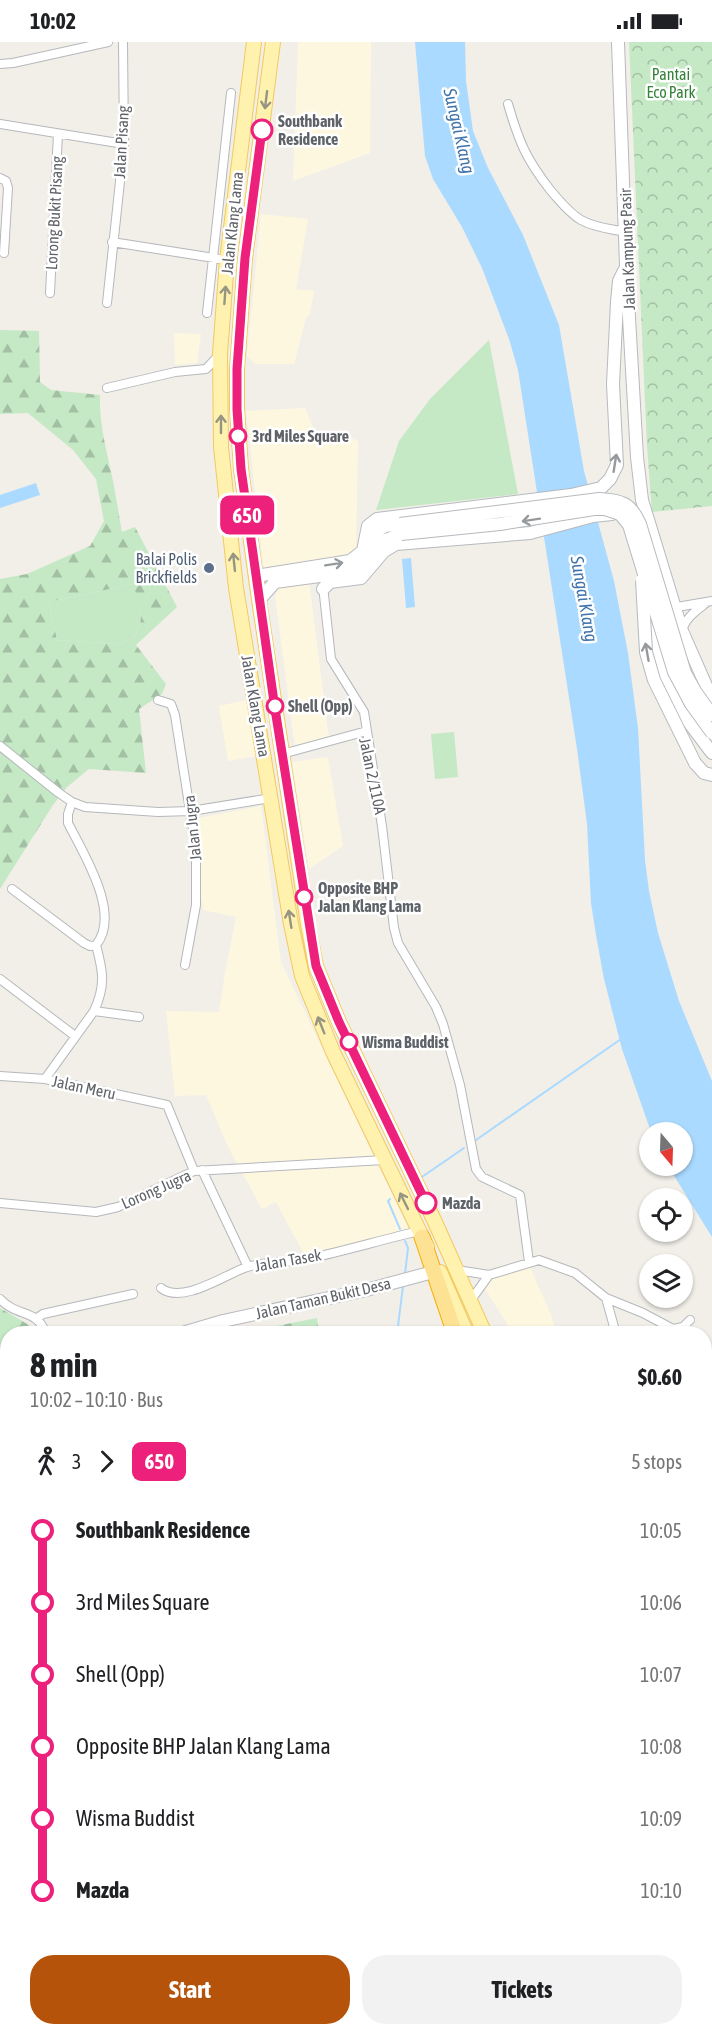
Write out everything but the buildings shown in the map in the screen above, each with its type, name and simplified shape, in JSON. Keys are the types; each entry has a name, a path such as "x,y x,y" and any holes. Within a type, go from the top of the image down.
{"highway":[{"path":"420,1234 452,1326"}],"main road":[{"name":"Jalan Klang Lama","path":"254,42 228,260 220,354 221,447 236,588 291,924 302,976 333,1052 440,1272 463,1326"},
{"name":"Jalan Klang Lama","path":"273,42 245,258 237,369 237,409 241,469 259,600 316,966 339,1022 458,1270 482,1326"},
{"path":"256,576 246,582 243,591 266,725 263,744"}],"street":[{"path":"0,64 108,42"},
{"name":"Jalan Pisang","path":"107,303 124,144 123,42"},
{"name":"Jalan Kampung Pasir","path":"618,42 626,265 637,457"},
{"path":"207,313 231,93"},
{"path":"508,104 519,140 533,168 567,209 588,223 626,232"},
{"path":"0,124 124,144"},
{"name":"Lorong Bukit Pisang","path":"50,293 58,134"},
{"path":"0,177 6,181 8,188 3,254"},
{"path":"112,242 228,260"},
{"path":"363,551 368,526 374,520 571,495 602,488 617,465 613,384 619,281 626,265"},
{"path":"107,388 175,372 206,369 220,354"},
{"path":"206,369 221,383"},
{"path":"637,457 633,494 644,589 662,668 679,709 712,753"},
{"path":"637,457 642,500 682,632 712,699"},
{"path":"571,495 585,501"},
{"path":"323,583 357,568 383,541 400,529 599,499 621,502 636,514 685,674 712,715"},
{"path":"477,507 478,538"},
{"path":"256,576 350,561 363,551 376,532 385,526 400,529 500,524 594,509 605,509 621,514 630,525 674,672 712,733"},
{"path":"455,510 457,539"},
{"path":"259,600 274,582 328,584 334,581 361,578 384,551 396,544 496,537 544,530 593,516 621,514"},
{"path":"641,558 642,617 646,652 654,680 695,763 704,773 712,775"},
{"path":"323,583 331,659 364,712 367,731"},
{"path":"644,589 648,596 659,605 675,608 709,602"},
{"path":"682,632 687,618 709,602"},
{"path":"656,639 657,623 662,616 675,608"},
{"path":"691,654 712,686"},
{"name":"Jalan Jugra","path":"158,700 171,704 176,715 196,849 196,905 185,965"},
{"name":"Jalan 2/110A","path":"282,754 367,731 382,826 390,904 398,943 436,1007 443,1024 460,1085 476,1169 482,1177 520,1195 530,1262"},
{"path":"0,746 72,802 85,807 158,812 191,811 271,798"},
{"path":"45,1079 94,1011 104,976 96,945 104,932 105,911 97,884 68,823 72,802"},
{"path":"12,889 84,944 96,945"},
{"path":"0,979 75,1036"},
{"path":"94,1011 139,1017"},
{"name":"Jalan Meru","path":"0,1076 45,1079 167,1105 198,1170"},
{"name":"Lorong Jugra","path":"0,1203 96,1212 118,1207 198,1170 384,1160"},
{"path":"198,1170 248,1267"},
{"name":"Jalan Tasek","path":"161,1288 167,1293 186,1292 248,1267 305,1259 420,1234"},
{"path":"458,1270 489,1275 539,1260 575,1273 606,1298 667,1326"},
{"name":"Jalan Taman Bukit Desa","path":"206,1326 366,1290 433,1272"},
{"path":"471,1300 489,1275"},
{"path":"37,1318 43,1314 133,1294"},
{"path":"606,1298 614,1326"},
{"path":"0,1299 8,1307 37,1318 43,1326"},
{"path":"684,1326 690,1320"}],"shaded area":[{"path":"298,42 371,42 370,153 293,181"},
{"path":"261,214 308,219 296,289 314,291 310,315 306,318 294,364 255,364 247,356"},
{"path":"174,333 201,334 197,363 175,365"},
{"path":"305,408 317,437 321,433 354,439 358,442 356,551 348,557 264,571 246,411"},
{"path":"309,582 329,739 295,748 275,596 282,586"},
{"path":"246,700 257,756 228,761 219,706"},
{"path":"328,757 343,846 309,869 292,762"},
{"path":"261,806 281,962 409,1230 305,1256 276,1202 262,1209 229,1149 206,1095 175,1096 166,1011 219,1012 236,917 203,910 189,820"},
{"path":"529,1265 555,1326 507,1326 484,1287 491,1277"}],"green space":[{"name":"Pantai Eco Park","path":"629,42 712,42 712,506 652,512"},
{"path":"0,330 39,331 40,382 51,390 100,395 102,430 122,532 135,527 177,607 136,645 166,684 162,694 139,709 146,773 89,769 67,787 53,805 0,889 0,579 27,574 90,546 104,521 96,479 73,450 28,413 0,414","holes":["133,584 140,605 141,617 134,638 120,644 57,640 49,602"]},
{"path":"489,340 518,494 376,510 399,441 430,399"},
{"path":"133,584 140,605 141,617 134,638 120,644 57,640 49,602"},
{"path":"454,732 458,777 435,779 431,734"},
{"path":"0,1308 30,1326 0,1326"},
{"path":"317,1318 318,1326 277,1326"}],"water":[{"name":"Sungai Klang","path":"415,42 465,42 466,81 473,131 488,168 523,235 559,325 584,471 614,581 628,653 638,728 645,860 649,891 658,933 679,1001 712,1081 712,1237 693,1206 693,1188 682,1188 674,1176 693,1176 693,1122 648,1122 622,1049 604,979 591,903 587,824 577,749 518,370 509,339 482,268 462,227 433,179 425,156"},
{"path":"36,483 40,495 0,508 0,495"},
{"path":"411,558 415,607 406,608 402,559"}],"waterway":[{"path":"476,1140 621,1039"},
{"path":"419,1179 464,1148"},
{"path":"390,1199 388,1201 400,1229"},
{"path":"405,1241 408,1248 405,1274"},
{"path":"398,1326 403,1286"}],"bus line":[{"name":"650","path":"262,130 245,258 237,369 237,409 241,469 259,600 308,925 316,966 339,1022 426,1203"}],"place":[{"name":"Southbank Residence","path":"262,130"},
{"name":"3rd Miles Square","path":"238,436"},
{"name":"Balai Polis Brickfields","path":"209,568"},
{"name":"Shell (Opp)","path":"275,706"},
{"name":"Opposite BHP Jalan Klang Lama","path":"304,897"},
{"name":"Wisma Buddist","path":"349,1042"},
{"name":"Mazda","path":"426,1203"}]}
